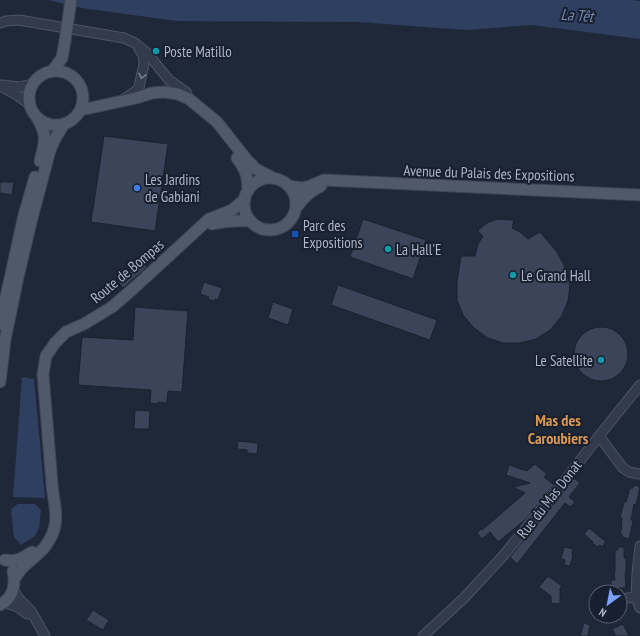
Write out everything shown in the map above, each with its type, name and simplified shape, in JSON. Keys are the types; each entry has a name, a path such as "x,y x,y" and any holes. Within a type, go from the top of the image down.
{"main road":[{"path":"53,70 62,58 71,0"},
{"path":"62,58 71,75"},
{"path":"0,324 24,215 43,149 45,135 42,126 30,104 29,97 32,84 44,73 59,70 66,72 76,79 83,90 95,99 118,102"},
{"path":"36,116 49,124 57,125 71,121 81,110 83,104 83,90"},
{"path":"81,110 152,93 164,92 178,94 189,99 200,107 217,122 256,170 272,178 281,180 294,192 296,208 291,220 286,225 270,230 256,226 251,221 245,207 247,175 244,168 200,107"},
{"path":"0,382 13,301 32,218 50,150 64,124"},
{"path":"246,195 252,185 258,181 272,178"},
{"name":"Avenue du Palais des Expositions","path":"289,186 301,188 324,180 640,195"},
{"name":"Avenue du Palais des Expositions","path":"296,208 303,198 312,191 325,184 337,181"},
{"name":"Route de Bompas","path":"1,604 10,597 17,572 24,564 45,547 56,523 43,374 46,356 55,343 66,332 84,324 112,307 209,219 232,210 246,195"},
{"name":"Route de Bompas","path":"197,231 211,224 225,221 251,221"},
{"name":"Route de Bompas","path":"2,559 12,561 21,558 33,551 41,543 47,533 50,522 52,486"},
{"path":"2,559 10,565 13,572 14,584"}],"street":[{"path":"0,23 19,20 124,38 135,43 147,53 169,80 186,92 189,99"},
{"path":"118,102 136,91 139,87 144,64 143,55 135,43"},
{"path":"0,85 19,87 32,84"},
{"path":"0,85 30,104"},
{"name":"Rue du Mas Donat","path":"423,636 464,598 503,556 640,385"},
{"path":"599,436 623,468 629,472 640,474"},
{"path":"640,546 636,597 640,608"},
{"path":"14,584 18,598 31,611 44,636"},
{"path":"628,598 636,597"},
{"path":"1,604 13,604 37,622"}],"water":[{"name":"La Têt","path":"48,0 631,0 640,1 640,39 532,25 466,30 358,22 177,21 82,8"},
{"path":"22,377 34,379 45,498 13,497"},
{"path":"18,504 35,504 41,510 39,528 35,536 21,545 14,537 11,509"}],"building":[{"path":"104,136 168,144 155,231 91,222"},
{"path":"0,182 14,182 12,195 0,193"},
{"name":"La Hall'E","path":"363,219 426,240 413,279 350,257"},
{"name":"Le Grand Hall","path":"498,219 514,220 512,228 520,232 528,239 540,232 557,252 566,269 570,285 568,301 561,317 550,330 536,339 520,343 503,343 488,338 474,328 463,315 457,300 457,282 461,256 475,256 478,244 483,236 478,231 489,222"},
{"path":"142,261 147,267 123,288 116,279 126,271 128,273"},
{"path":"204,282 222,288 218,300 215,299 214,301 208,299 209,297 200,294"},
{"path":"338,285 437,320 430,340 331,305"},
{"path":"273,302 293,309 288,325 268,318"},
{"path":"135,307 188,311 182,392 168,391 167,403 150,403 151,390 78,385 82,337 133,340"},
{"name":"Le Satellite","path":"596,327 606,327 616,331 624,339 628,349 628,359 624,369 616,377 606,381 596,381 586,377 578,369 574,359 574,349 578,339 586,331"},
{"path":"135,410 150,411 149,429 134,429"},
{"path":"238,441 258,443 257,454 247,453 247,450 237,449"},
{"path":"535,464 547,474 544,477 554,485 526,519 498,542 490,532 482,539 477,533 525,493 513,487 530,483 506,475 509,465 527,471"},
{"path":"574,478 580,483 569,497 575,502 570,507 565,503 517,564 510,557"},
{"path":"634,485 640,487 636,505 634,504 631,520 633,521 629,539 622,537 622,534 620,534 622,518 620,518 624,502 626,502 630,488 633,488"},
{"path":"589,528 606,542 602,547 600,545 598,547 592,543 593,542 584,534"},
{"path":"564,547 573,549 573,556 570,566 564,565 565,560 561,559"},
{"path":"618,547 624,547 624,558 626,558 626,584 611,584 611,580 615,580 615,550 618,550"},
{"path":"548,576 562,586 560,588 560,604 551,603 551,596 539,587"},
{"path":"93,610 109,620 103,630 86,620"},
{"path":"584,623 590,625 588,636 580,636"},
{"path":"623,624 629,636 616,636 612,629"}],"place":[{"name":"Poste Matillo","path":"156,51"},
{"name":"Les Jardins de Gabiani","path":"137,188"},
{"name":"Parc des Expositions","path":"295,234"},
{"name":"La Hall'E","path":"388,249"},
{"name":"Le Grand Hall","path":"513,275"},
{"name":"Le Satellite","path":"601,360"}],"district":[{"name":"Mas des Caroubiers","path":"558,429"}]}
